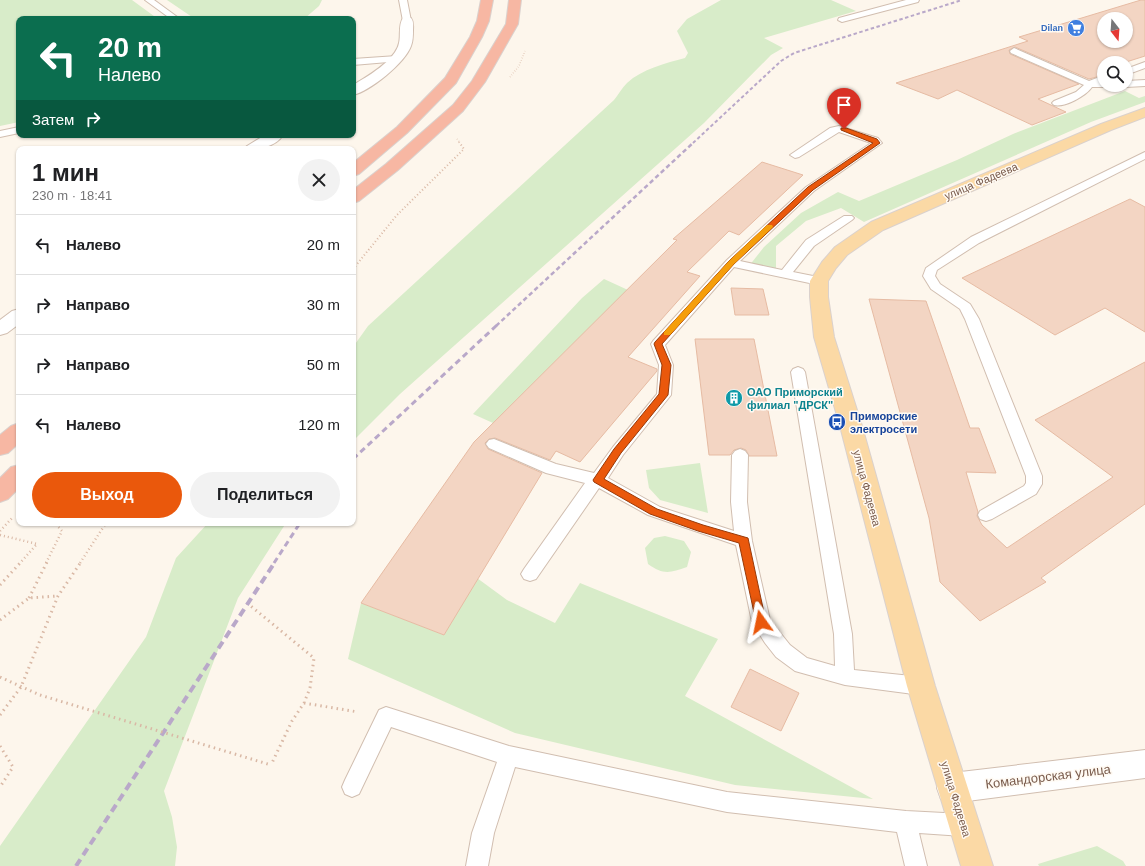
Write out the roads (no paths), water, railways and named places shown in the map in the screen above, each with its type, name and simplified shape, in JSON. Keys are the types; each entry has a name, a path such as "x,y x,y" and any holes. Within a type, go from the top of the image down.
{"highway":[{"path":"356,168 402,130 451,80 484,21 487,0"},
{"path":"356,196 392,167 458,108 478,82 512,24 515,0"},
{"path":"0,447 16,434"},
{"path":"0,493 16,476"}],"main road":[{"name":"улица Фадеева","path":"977,866 921,686 851,426 824,337 819,297 819,281 828,266 841,251 877,226 1106,127 1145,112"}],"street":[{"path":"356,89 397,59 404,47 407,20"},
{"path":"257,146 271,138"},
{"path":"0,328 16,317"},
{"name":"Командорская улица","path":"952,788 1145,764"}],"lane":[{"path":"149,0 172,16"},
{"path":"402,0 407,20"},
{"path":"842,20 915,0"},
{"path":"1014,50 1090,84 1097,84"},
{"path":"356,62 397,59"},
{"path":"1133,69 1145,65"},
{"path":"1057,103 1078,95 1090,84 1097,82"},
{"path":"1133,84 1145,83"},
{"path":"530,574 590,487 598,480 618,451 664,395 666,365 658,344 731,263 810,189 877,143 874,140 839,129 834,130 795,155"},
{"path":"0,134 16,131"},
{"path":"986,515 1030,490 1034,484 1034,476 972,319 965,307 936,286 929,276 932,268 975,240 1145,156"},
{"path":"786,274 792,263 810,242 848,218"},
{"path":"731,263 819,281"},
{"path":"798,372 843,634 845,677"},
{"path":"494,444 552,470 598,480 654,511 702,528 744,540"},
{"path":"740,456 740,502 744,540 761,622 771,637 783,651 802,665 845,677 921,686"},
{"path":"352,787 386,716 509,756 727,802 906,822 963,825"},
{"path":"477,866 483,834 509,756"},
{"path":"906,822 916,866"}],"railway":[{"path":"693,143 781,61 794,53 962,0"},
{"path":"496,326 694,142"},
{"path":"356,456 497,325"},
{"path":"274,563 298,526"},
{"path":"76,866 275,562"}],"place":[{"name":"Dilan","path":"1076,28"},
{"name":"ОАО Приморский филиал \"ДРСК\"","path":"734,398"},
{"name":"Приморские электросети","path":"837,422"}]}
